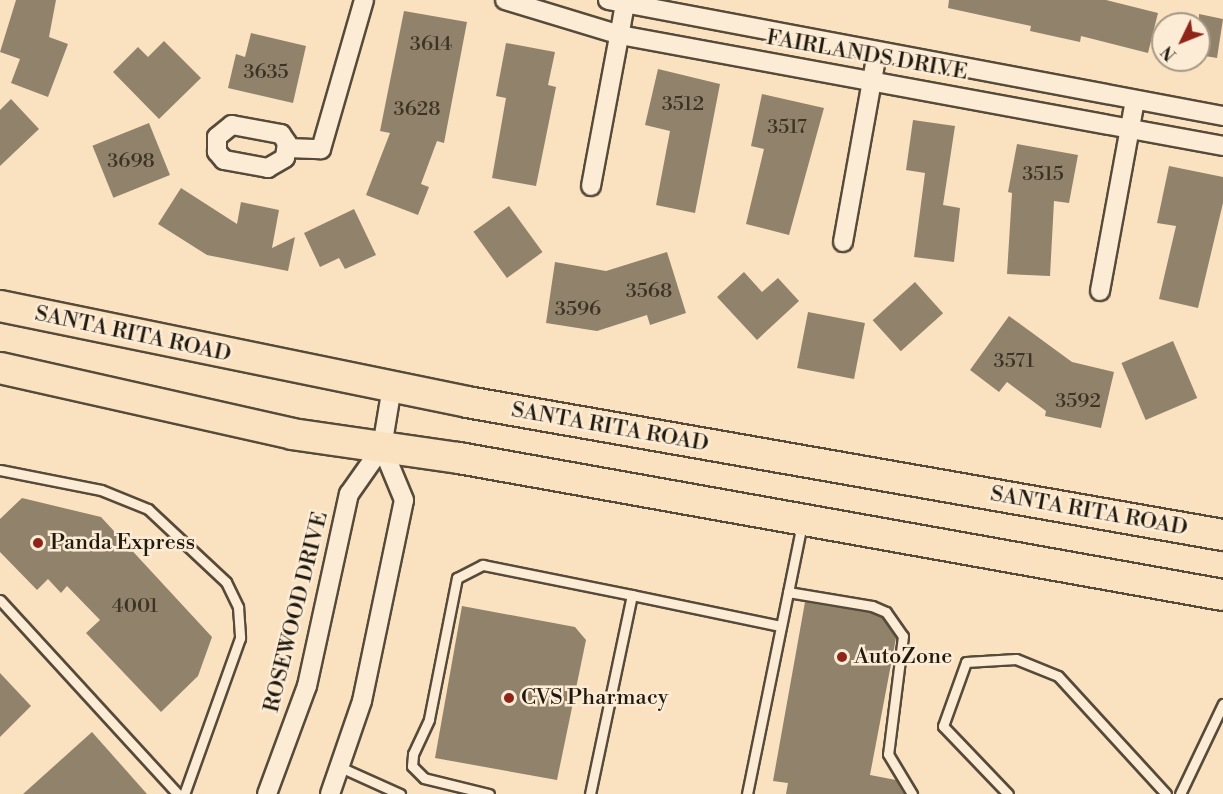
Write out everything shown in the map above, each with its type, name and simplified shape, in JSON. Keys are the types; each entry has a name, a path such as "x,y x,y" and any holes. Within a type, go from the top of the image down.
{"main road":[{"name":"SANTA RITA ROAD","path":"0,306 392,387 1223,535"},
{"path":"0,368 292,434 803,518 1223,595"}],"street":[{"path":"288,148 321,149 364,0"},
{"name":"FAIRLANDS DRIVE","path":"505,0 620,35 1223,146"},
{"path":"591,186 620,35 617,3"},
{"name":"FAIRLANDS DRIVE","path":"617,3 1223,116"},
{"path":"843,242 877,52"},
{"path":"1100,291 1135,100"},
{"name":"ROSEWOOD DRIVE","path":"267,794 307,686 349,494 382,447 392,387"},
{"path":"330,794 340,767 383,615 404,500 382,447"}],"lane":[{"path":"0,470 100,490 148,509 226,582 238,607 240,638 184,794"},
{"path":"747,794 803,518"},
{"path":"489,794 424,778 412,766 412,754 429,719 458,578 483,565 781,626"},
{"path":"788,592 872,606 886,612 903,636 888,754 912,794"},
{"path":"590,794 632,595"},
{"path":"0,600 178,794"},
{"path":"1008,794 944,726 966,662 1016,659 1058,676 1166,794"},
{"path":"1180,794 1223,704"},
{"path":"340,767 400,794"}],"building":[{"path":"16,0 56,0 49,37 68,44 48,97 11,83 20,59 0,52"},
{"path":"949,0 1106,0 1154,12 1151,12 1151,41 1148,53 1081,36 1080,42 1030,31 1031,26 948,8"},
{"path":"404,11 467,22 444,143 437,141 421,184 429,187 418,215 366,195 390,133 380,131"},
{"path":"1211,16 1223,19 1217,58 1211,57"},
{"path":"251,33 306,46 293,103 228,88 236,54 245,57"},
{"path":"164,41 201,78 159,119 113,72 138,47 148,57"},
{"path":"506,43 555,52 548,85 556,87 536,186 492,178 506,98 496,96"},
{"path":"658,69 720,84 695,213 656,205 670,131 645,125"},
{"path":"762,94 824,108 789,235 746,224 764,149 751,146"},
{"path":"11,99 39,129 0,166 0,110"},
{"path":"913,120 955,126 943,205 960,208 954,262 914,257 925,173 906,170"},
{"path":"149,123 170,175 113,198 92,146"},
{"path":"1017,144 1078,155 1069,203 1054,201 1050,276 1007,274 1012,193 1008,192"},
{"path":"1169,166 1223,177 1223,203 1198,308 1159,299 1176,226 1157,223"},
{"path":"181,188 237,224 241,202 279,210 272,248 295,237 288,271 207,255 158,224"},
{"path":"509,206 543,252 507,278 473,232"},
{"path":"354,209 376,255 345,269 339,258 320,267 304,233"},
{"path":"667,252 686,313 650,325 647,315 597,331 546,323 555,262 606,271"},
{"path":"744,272 762,292 778,278 799,301 757,340 717,297"},
{"path":"915,282 943,313 901,351 873,320"},
{"path":"808,312 865,323 854,379 797,368"},
{"path":"1009,316 1072,362 1114,372 1101,428 1045,416 1046,411 1007,382 999,392 970,370"},
{"path":"1173,341 1197,398 1146,420 1121,363"},
{"path":"22,498 101,517 212,637 198,676 161,712 86,633 100,620 67,586 61,593 48,579 37,590 0,552 0,519"},
{"path":"805,602 872,613 882,617 896,638 870,775 896,780 904,794 786,794 788,783 773,781"},
{"name":"CVS Pharmacy","path":"462,606 575,627 586,640 557,780 435,758"},
{"path":"0,673 31,706 0,737"},
{"path":"92,732 147,794 23,794"}],"place":[{"name":"Panda Express","path":"38,543"},
{"name":"AutoZone","path":"842,657"},
{"name":"CVS Pharmacy","path":"509,698"}]}
